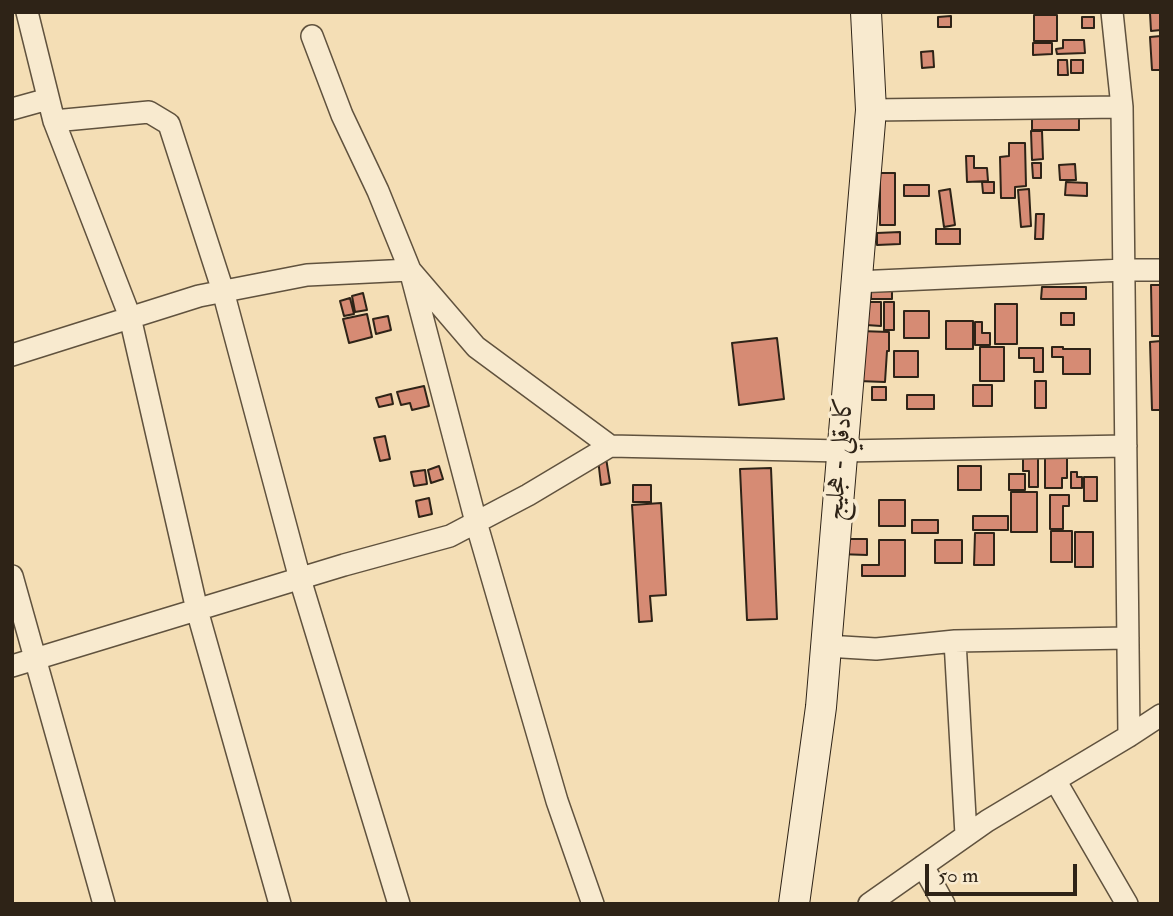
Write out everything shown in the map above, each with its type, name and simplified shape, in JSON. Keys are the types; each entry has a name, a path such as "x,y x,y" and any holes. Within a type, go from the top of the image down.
{"street":[{"path":"27,12 54,121 130,317 197,610 280,904"},
{"name":"كادقلي - هجليج","path":"794,904 821,707 871,110 866,12"},
{"path":"1112,12 1122,107 1129,736"},
{"path":"313,36 342,115 378,191 410,270 476,522 557,801 593,904"},
{"path":"12,109 48,99"},
{"path":"871,110 1122,107"},
{"path":"54,121 149,112 169,124 223,291 300,579 399,904"},
{"path":"12,355 199,296 307,275 410,270"},
{"path":"410,270 476,348 610,446"},
{"path":"856,282 1161,270"},
{"path":"12,666 450,536 528,495 610,446 842,451 1126,446"},
{"path":"12,576 104,904"},
{"path":"826,646 876,649 955,641 1128,638"},
{"path":"955,641 966,835"},
{"path":"869,904 986,821 1161,715"},
{"path":"1055,780 1127,904"},
{"path":"923,866 944,904"}],"building":[{"path":"1161,12 1161,30 1151,31 1150,13"},
{"path":"1034,15 1057,15 1057,41 1034,41"},
{"path":"951,16 951,27 938,27 938,17"},
{"path":"1082,17 1094,17 1094,28 1082,28"},
{"path":"1161,36 1161,70 1152,70 1150,37"},
{"path":"1063,40 1084,40 1085,53 1057,54 1056,49 1063,48"},
{"path":"1033,43 1052,43 1052,54 1033,55"},
{"path":"933,51 934,67 922,68 921,52"},
{"path":"1058,60 1067,60 1068,75 1058,75"},
{"path":"1071,60 1083,60 1083,73 1071,73"},
{"path":"1032,117 1079,117 1079,130 1032,130"},
{"path":"1031,131 1042,131 1043,159 1032,160"},
{"path":"1009,143 1025,143 1026,186 1015,187 1015,198 1001,198 1000,157 1009,156"},
{"path":"966,156 974,156 974,168 987,168 988,181 967,182"},
{"path":"1032,163 1041,163 1041,178 1033,178"},
{"path":"1075,164 1076,180 1060,180 1059,165"},
{"path":"880,173 895,173 895,225 880,225"},
{"path":"982,182 994,182 994,193 983,193"},
{"path":"1066,182 1087,183 1087,196 1065,195"},
{"path":"904,185 929,185 929,196 904,196"},
{"path":"950,189 955,225 944,227 939,191"},
{"path":"1029,189 1031,226 1021,227 1018,190"},
{"path":"1036,214 1044,214 1043,239 1035,239"},
{"path":"936,229 960,229 960,244 936,244"},
{"path":"900,232 900,244 877,245 877,233"},
{"path":"1151,285 1161,285 1161,336 1152,336"},
{"path":"871,286 892,286 892,299 871,299"},
{"path":"1042,287 1086,287 1086,299 1041,299"},
{"path":"363,293 367,310 355,312 352,296"},
{"path":"350,298 354,314 344,316 340,301"},
{"path":"866,302 881,302 881,326 866,325"},
{"path":"884,302 894,302 894,330 884,330"},
{"path":"995,304 1017,304 1017,344 995,344"},
{"path":"904,311 929,311 929,338 904,338"},
{"path":"1061,313 1074,313 1074,325 1061,325"},
{"path":"367,314 372,337 349,343 343,319"},
{"path":"388,316 391,330 376,334 373,319"},
{"path":"946,321 973,321 973,349 946,349"},
{"path":"975,322 982,322 982,333 990,333 990,345 975,345"},
{"path":"860,331 889,332 885,382 858,381"},
{"path":"777,338 784,399 739,405 732,343"},
{"path":"1161,341 1161,410 1152,410 1150,342"},
{"path":"980,347 1004,347 1004,381 980,381"},
{"path":"1052,347 1090,349 1090,374 1063,374 1063,357 1052,357"},
{"path":"1019,348 1043,348 1043,372 1034,372 1034,358 1019,358"},
{"path":"894,351 918,351 918,377 894,377"},
{"path":"1035,381 1046,381 1046,408 1035,408"},
{"path":"973,385 992,385 992,406 973,406"},
{"path":"424,386 429,406 412,410 410,403 401,405 397,392"},
{"path":"872,387 886,387 886,400 872,400"},
{"path":"391,394 393,404 379,407 376,398"},
{"path":"907,395 934,395 934,409 907,409"},
{"path":"385,436 390,459 380,461 374,438"},
{"path":"1023,454 1038,454 1038,487 1029,487 1029,471 1023,471"},
{"path":"1045,456 1067,456 1067,478 1062,478 1062,488 1045,488"},
{"path":"606,458 610,483 601,485 598,459"},
{"path":"439,466 443,479 431,483 428,470"},
{"path":"958,466 981,466 981,490 958,490"},
{"path":"771,468 777,619 747,620 740,469"},
{"path":"425,470 427,484 414,486 411,472"},
{"path":"1071,472 1077,472 1077,477 1082,477 1082,488 1071,488"},
{"path":"1009,474 1025,474 1025,490 1009,490"},
{"path":"1084,477 1097,477 1097,501 1084,501"},
{"path":"633,485 651,485 651,502 633,502"},
{"path":"1011,492 1037,492 1037,532 1011,532"},
{"path":"1050,495 1069,495 1069,506 1063,506 1063,529 1050,529"},
{"path":"429,498 432,514 419,517 416,501"},
{"path":"879,500 905,500 905,526 879,526"},
{"path":"661,503 666,595 650,596 652,621 639,622 632,505"},
{"path":"973,516 1008,516 1008,530 973,530"},
{"path":"912,520 938,520 938,533 912,533"},
{"path":"1051,531 1072,531 1072,562 1051,562"},
{"path":"1075,532 1093,532 1093,567 1075,567"},
{"path":"975,533 994,533 994,565 974,565"},
{"path":"838,539 867,539 867,555 838,554"},
{"path":"879,540 905,540 905,576 862,576 862,565 879,565"},
{"path":"935,540 962,540 962,563 935,563"}]}
